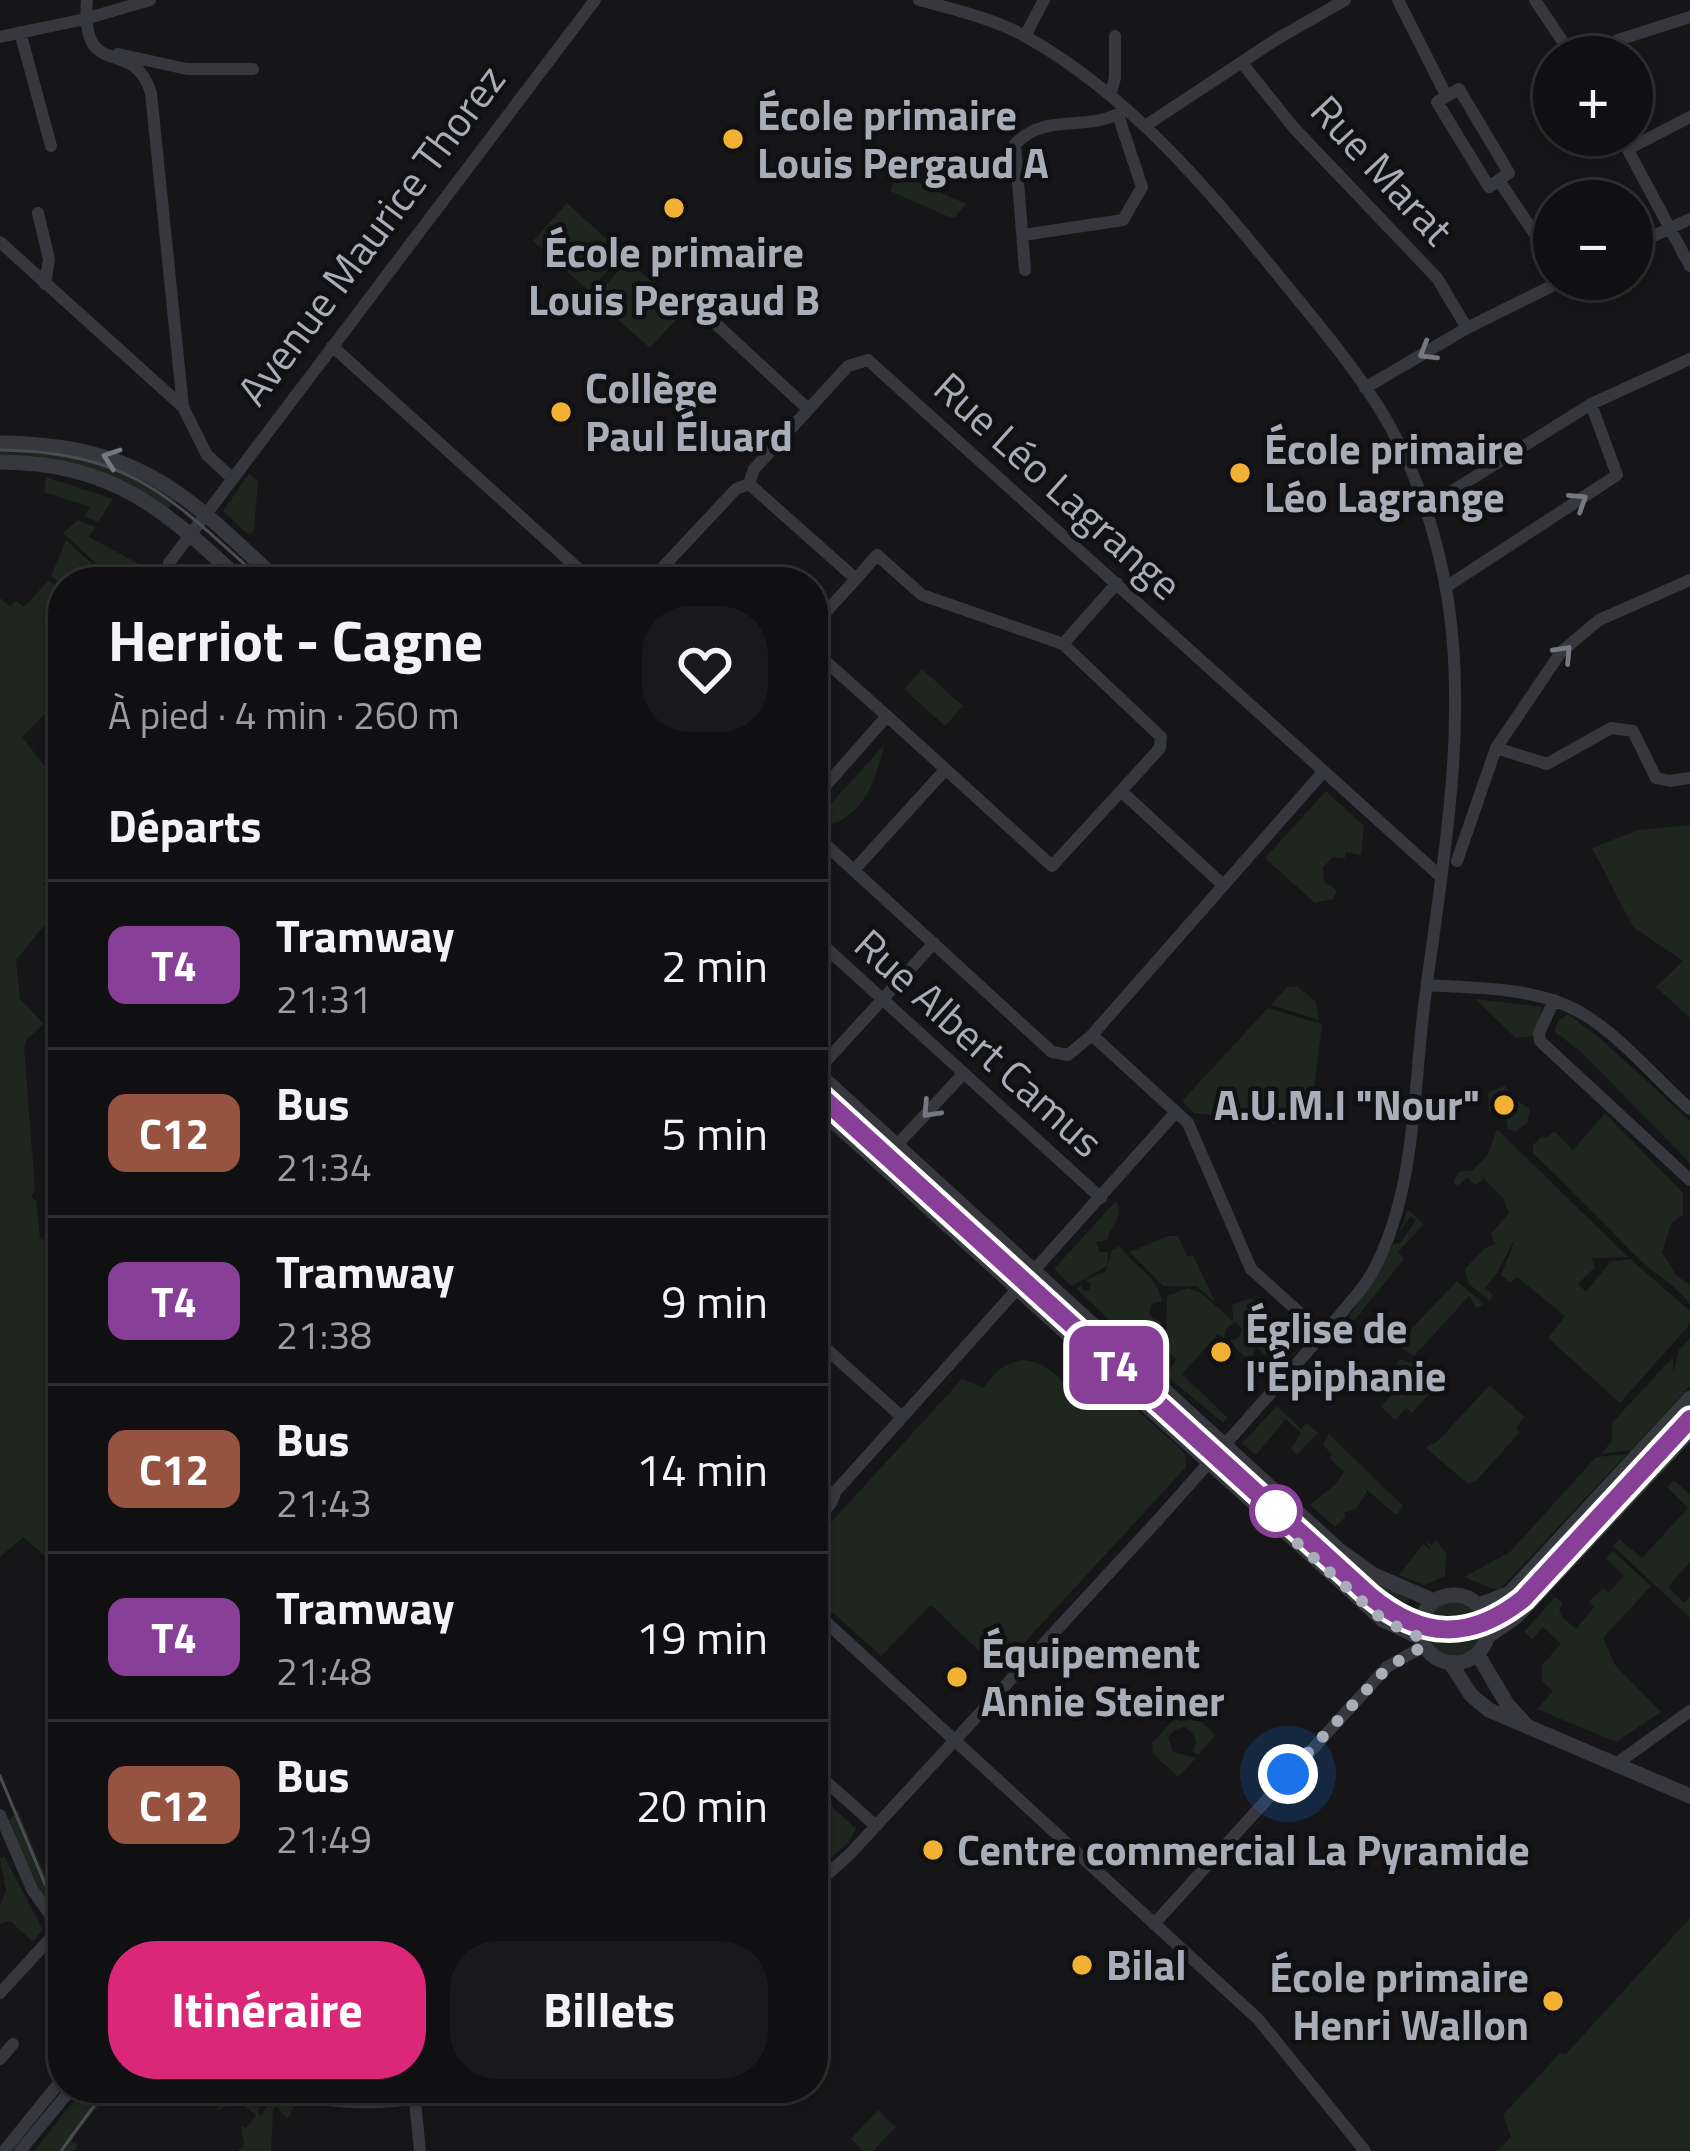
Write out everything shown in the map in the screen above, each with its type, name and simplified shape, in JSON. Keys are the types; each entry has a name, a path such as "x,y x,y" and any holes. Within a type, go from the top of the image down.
{"street":[{"path":"87,0 85,35 99,50 140,69 151,93 183,407 207,455 233,479"},
{"path":"0,37 150,0"},
{"name":"Avenue Maurice Thorez","path":"170,562 595,0"},
{"path":"919,0 978,16 1025,36 1082,71 1122,112 1142,187 1124,220 1023,235"},
{"path":"1025,36 1044,0"},
{"path":"1145,126 1346,0"},
{"path":"1397,0 1446,94"},
{"path":"1535,0 1559,36"},
{"path":"1631,36 1690,17"},
{"path":"20,32 51,146"},
{"path":"1110,95 1115,36"},
{"path":"99,50 187,69 253,69"},
{"name":"Rue Marat","path":"1242,62 1294,128 1438,278 1467,328"},
{"path":"1459,89 1509,173 1500,182 1489,187 1438,102 1446,94 1459,89"},
{"path":"828,1872 956,1739 1323,1334 1372,1274 1402,1184 1440,876 1457,686 1446,587 1425,508 1388,422 1365,388 1220,204 1145,126 1122,112"},
{"path":"1025,270 1015,143 1032,127 1110,120 1122,112"},
{"path":"1653,136 1690,117"},
{"path":"1632,156 1690,266"},
{"path":"1500,182 1533,232"},
{"path":"38,213 50,259 45,284"},
{"path":"1653,236 1690,219"},
{"path":"0,242 183,407"},
{"path":"1365,388 1533,295"},
{"path":"703,312 808,409"},
{"path":"332,346 576,567"},
{"path":"1425,508 1591,404 1690,359"},
{"name":"Rue Léo Lagrange","path":"664,567 736,489 749,484 754,469 854,361 874,363 1440,876"},
{"path":"1446,587 1617,475 1591,404"},
{"path":"0,443 62,445 113,458 168,485 264,567"},
{"path":"0,462 84,471 142,499 227,567"},
{"path":"749,484 856,579"},
{"path":"828,610 878,555 922,596 1063,644 1161,737 1160,748 1052,866 828,663"},
{"path":"1457,861 1496,748 1561,652 1599,620 1690,580"},
{"path":"1063,644 1117,583"},
{"path":"828,783 887,716"},
{"path":"1496,748 1547,764 1611,728 1623,727 1633,731 1656,778 1670,782 1690,778"},
{"path":"854,870 945,770"},
{"path":"828,847 1052,1052 1068,1055 1092,1035 1324,771"},
{"path":"1121,791 1222,884"},
{"path":"828,1057 934,943"},
{"name":"Rue Albert Camus","path":"828,950 1101,1198"},
{"path":"1427,985 1523,992 1558,1001 1609,1034 1690,1109"},
{"path":"1558,1001 1540,1041 1690,1180"},
{"path":"1092,1035 1176,1112 1198,1140 1251,1269 1323,1334"},
{"path":"895,1147 964,1073"},
{"path":"828,1083 1356,1564 1402,1590 1434,1601"},
{"path":"828,1497 1176,1112"},
{"path":"828,1117 1383,1620 1422,1642 1435,1658 1451,1664 1478,1654 1488,1636 1517,1616 1690,1431"},
{"path":"828,1351 902,1418"},
{"path":"1479,1605 1510,1593 1690,1398"},
{"path":"828,1506 836,1491"},
{"path":"1422,1642 1421,1618 1434,1601 1453,1595 1479,1605 1488,1622 1488,1636"},
{"path":"828,1624 1258,2019 1365,2151"},
{"path":"1154,1924 1388,1667 1422,1642"},
{"path":"1478,1654 1507,1704 1529,1728"},
{"path":"1451,1664 1460,1682 1489,1710 1690,1796"},
{"path":"1616,1764 1690,1711"},
{"path":"828,1784 875,1826"},
{"path":"0,1815 4,1840 48,1912"},
{"path":"0,1993 48,1944"},
{"path":"0,2059 14,2044"},
{"path":"4,2151 48,2097"},
{"path":"20,2151 60,2103"},
{"path":"416,2103 420,2151"}],"shaded area":[{"path":"897,173 966,204 955,217 949,217 890,191"},
{"path":"567,203 623,254 589,291 533,241"},
{"path":"628,260 684,311 650,348 594,298"},
{"path":"0,446 85,453 178,496 168,509 153,499 0,458"},
{"path":"249,474 258,481 254,530 249,535 223,511"},
{"path":"46,477 113,499 98,522 84,516 90,507 44,492"},
{"path":"78,520 95,527 89,537 144,567 100,567 63,533"},
{"path":"66,540 96,567 55,567"},
{"path":"48,581 48,711 22,737 48,771 48,879 43,884 48,888 48,923 16,960 20,999 44,1024 24,1048 35,1189 31,1198 36,1200 40,1238 48,1243 48,1559 23,1537 0,1557 0,598 10,606 16,601 24,607"},
{"path":"922,669 963,706 945,726 904,689"},
{"path":"884,745 859,805 828,825 828,807"},
{"path":"1326,791 1364,826 1361,855 1346,852 1345,858 1333,857 1323,867 1324,882 1337,890 1333,899 1315,903 1265,858"},
{"path":"1690,825 1690,1018 1656,987 1683,961 1633,927 1592,848 1638,830"},
{"path":"1297,986 1316,1002 1319,1020 1271,1005 1287,987"},
{"path":"1475,999 1542,1007 1534,1036 1516,1038"},
{"path":"1268,1008 1322,1024 1310,1122 1302,1110 1296,1121 1281,1117 1279,1124 1194,1113 1182,1101"},
{"path":"1568,1014 1690,1121 1690,1163 1581,1052 1554,1031"},
{"path":"1505,1086 1530,1109 1527,1123 1516,1132 1508,1129 1506,1118 1489,1111 1488,1092"},
{"path":"1605,1113 1683,1193 1683,1215 1672,1222 1662,1252 1677,1276 1690,1285 1690,1304 1533,1153 1533,1145 1554,1131 1573,1150"},
{"path":"1497,1129 1628,1257 1591,1258 1595,1267 1578,1284 1586,1292 1610,1262 1630,1259 1690,1311 1690,1324 1620,1403 1548,1338 1565,1316 1517,1277 1510,1283 1501,1275 1517,1235 1485,1288 1493,1295 1490,1301 1468,1283 1465,1269 1495,1244 1491,1234 1509,1213 1503,1198 1484,1179 1475,1185 1467,1177 1458,1186 1454,1182 1458,1172 1473,1170 1487,1156"},
{"path":"890,1145 1012,1255 1000,1268 879,1157"},
{"path":"1116,1201 1119,1212 1107,1240 1096,1242 1100,1252 1108,1252 1107,1266 1072,1286 1054,1269"},
{"path":"1408,1210 1424,1224 1398,1252 1404,1259 1353,1322 1348,1319 1393,1244 1400,1243 1416,1220 1411,1216 1399,1232"},
{"path":"1178,1236 1188,1257 1193,1255 1215,1302 1196,1286 1163,1286 1130,1252"},
{"path":"1120,1246 1159,1292 1162,1301 1152,1304 1149,1312 1161,1321 1163,1373 1077,1289 1081,1285 1089,1290 1091,1284 1085,1280 1106,1271 1112,1250"},
{"path":"1457,1281 1484,1304 1477,1308 1469,1296 1414,1356 1399,1347 1403,1337 1397,1348 1391,1342 1404,1326 1409,1331"},
{"path":"1187,1288 1201,1293 1233,1321 1232,1305 1251,1298 1277,1322 1282,1336 1265,1355 1256,1347 1250,1362 1229,1342 1242,1329 1247,1333 1235,1322 1224,1338 1218,1334 1182,1374 1228,1418 1223,1423 1167,1376 1176,1359 1166,1350 1167,1296"},
{"path":"1052,1291 1201,1432 1194,1439 1040,1304"},
{"path":"1690,1338 1690,1386 1631,1450 1602,1454 1612,1440 1612,1423 1673,1357 1673,1374 1679,1350"},
{"path":"1418,1356 1422,1361 1404,1382 1396,1365 1400,1359 1410,1363"},
{"path":"1037,1363 1066,1386 1094,1372 1181,1449 1186,1467 999,1670 931,1605 881,1656 828,1608 828,1526 962,1379 984,1388 1010,1364"},
{"path":"1404,1382 1418,1394 1428,1383 1433,1389 1412,1413 1406,1408 1395,1420 1381,1406"},
{"path":"1490,1385 1524,1417 1516,1428 1520,1432 1468,1484 1425,1447 1437,1442"},
{"path":"1277,1406 1301,1429 1307,1423 1318,1433 1297,1455 1291,1449 1301,1433 1286,1419 1256,1455 1242,1443"},
{"path":"1329,1434 1403,1506 1396,1515 1364,1487 1367,1492 1356,1508 1344,1513 1335,1527 1310,1505 1344,1472 1323,1445"},
{"path":"1627,1454 1498,1591 1464,1577 1510,1552 1596,1457"},
{"path":"1645,1454 1655,1463 1508,1619 1502,1603"},
{"path":"1674,1480 1690,1495 1690,1562 1668,1587 1684,1603 1690,1597 1690,1618 1613,1546 1619,1539 1642,1558 1688,1508 1667,1487"},
{"path":"1308,1529 1410,1598 1399,1626 1300,1537"},
{"path":"1425,1540 1431,1545 1436,1540 1446,1553 1445,1576 1425,1585 1399,1575 1423,1544 1431,1550"},
{"path":"1613,1551 1651,1586 1603,1638 1615,1665 1661,1712 1616,1742 1537,1709 1553,1691 1542,1681 1542,1665 1561,1644 1543,1627 1532,1639 1524,1632 1555,1597 1563,1604 1559,1609 1563,1618 1576,1629 1594,1607 1589,1602 1603,1588 1609,1592 1624,1576 1606,1558"},
{"path":"1454,1602 1474,1610 1482,1630 1474,1650 1454,1658 1434,1650 1426,1630 1434,1610"},
{"path":"1190,1712 1216,1735 1198,1755 1193,1750 1193,1733 1184,1727 1174,1730 1168,1738 1173,1752 1196,1758 1178,1777 1153,1754 1152,1743 1179,1714"},
{"path":"828,1803 856,1829 828,1861"},
{"path":"18,1810 48,1878 48,1902 38,1887 9,1821"},
{"path":"4,1856 43,1930 32,1941 10,1921 0,1924 6,1891 0,1858"},
{"path":"1690,1918 1690,2151 1498,2151 1511,2137 1503,2115 1560,2053 1566,2054"},
{"path":"72,2103 101,2103 74,2136 72,2141 78,2145 74,2151 34,2151"},
{"path":"241,2103 262,2103 261,2116 268,2103 294,2107 287,2119 277,2107 273,2109 271,2151 238,2151 244,2145 241,2126 246,2128 256,2115"},
{"path":"878,2110 896,2127 873,2151 863,2151 851,2139"}],"tram line":[{"path":"0,450 46,453 117,470 175,504 247,567"},
{"path":"828,1097 1373,1593 1407,1616 1438,1624 1468,1623 1499,1611 1521,1594 1690,1411"},
{"name":"T4","path":"828,1103 1370,1596 1412,1624 1454,1630 1506,1612 1690,1419"},
{"path":"0,1776 48,1888"},
{"path":"61,2151 96,2103"}],"place":[{"name":"École primaire Louis Pergaud A","path":"733,139"},
{"name":"École primaire Louis Pergaud B","path":"674,208"},
{"name":"Collège Paul Éluard","path":"561,412"},
{"name":"École primaire Léo Lagrange","path":"1240,473"},
{"name":"A.U.M.I \"Nour\"","path":"1504,1105"},
{"name":"Église de l'Épiphanie","path":"1221,1352"},
{"name":"Équipement Annie Steiner","path":"957,1677"},
{"name":"Centre commercial La Pyramide","path":"933,1850"},
{"name":"Bilal","path":"1082,1965"},
{"name":"École primaire Henri Wallon","path":"1553,2001"}],"route":[{"path":"1276,1511 1274,1522 1383,1620 1421,1638 1424,1646 1388,1667 1288,1774"}]}
